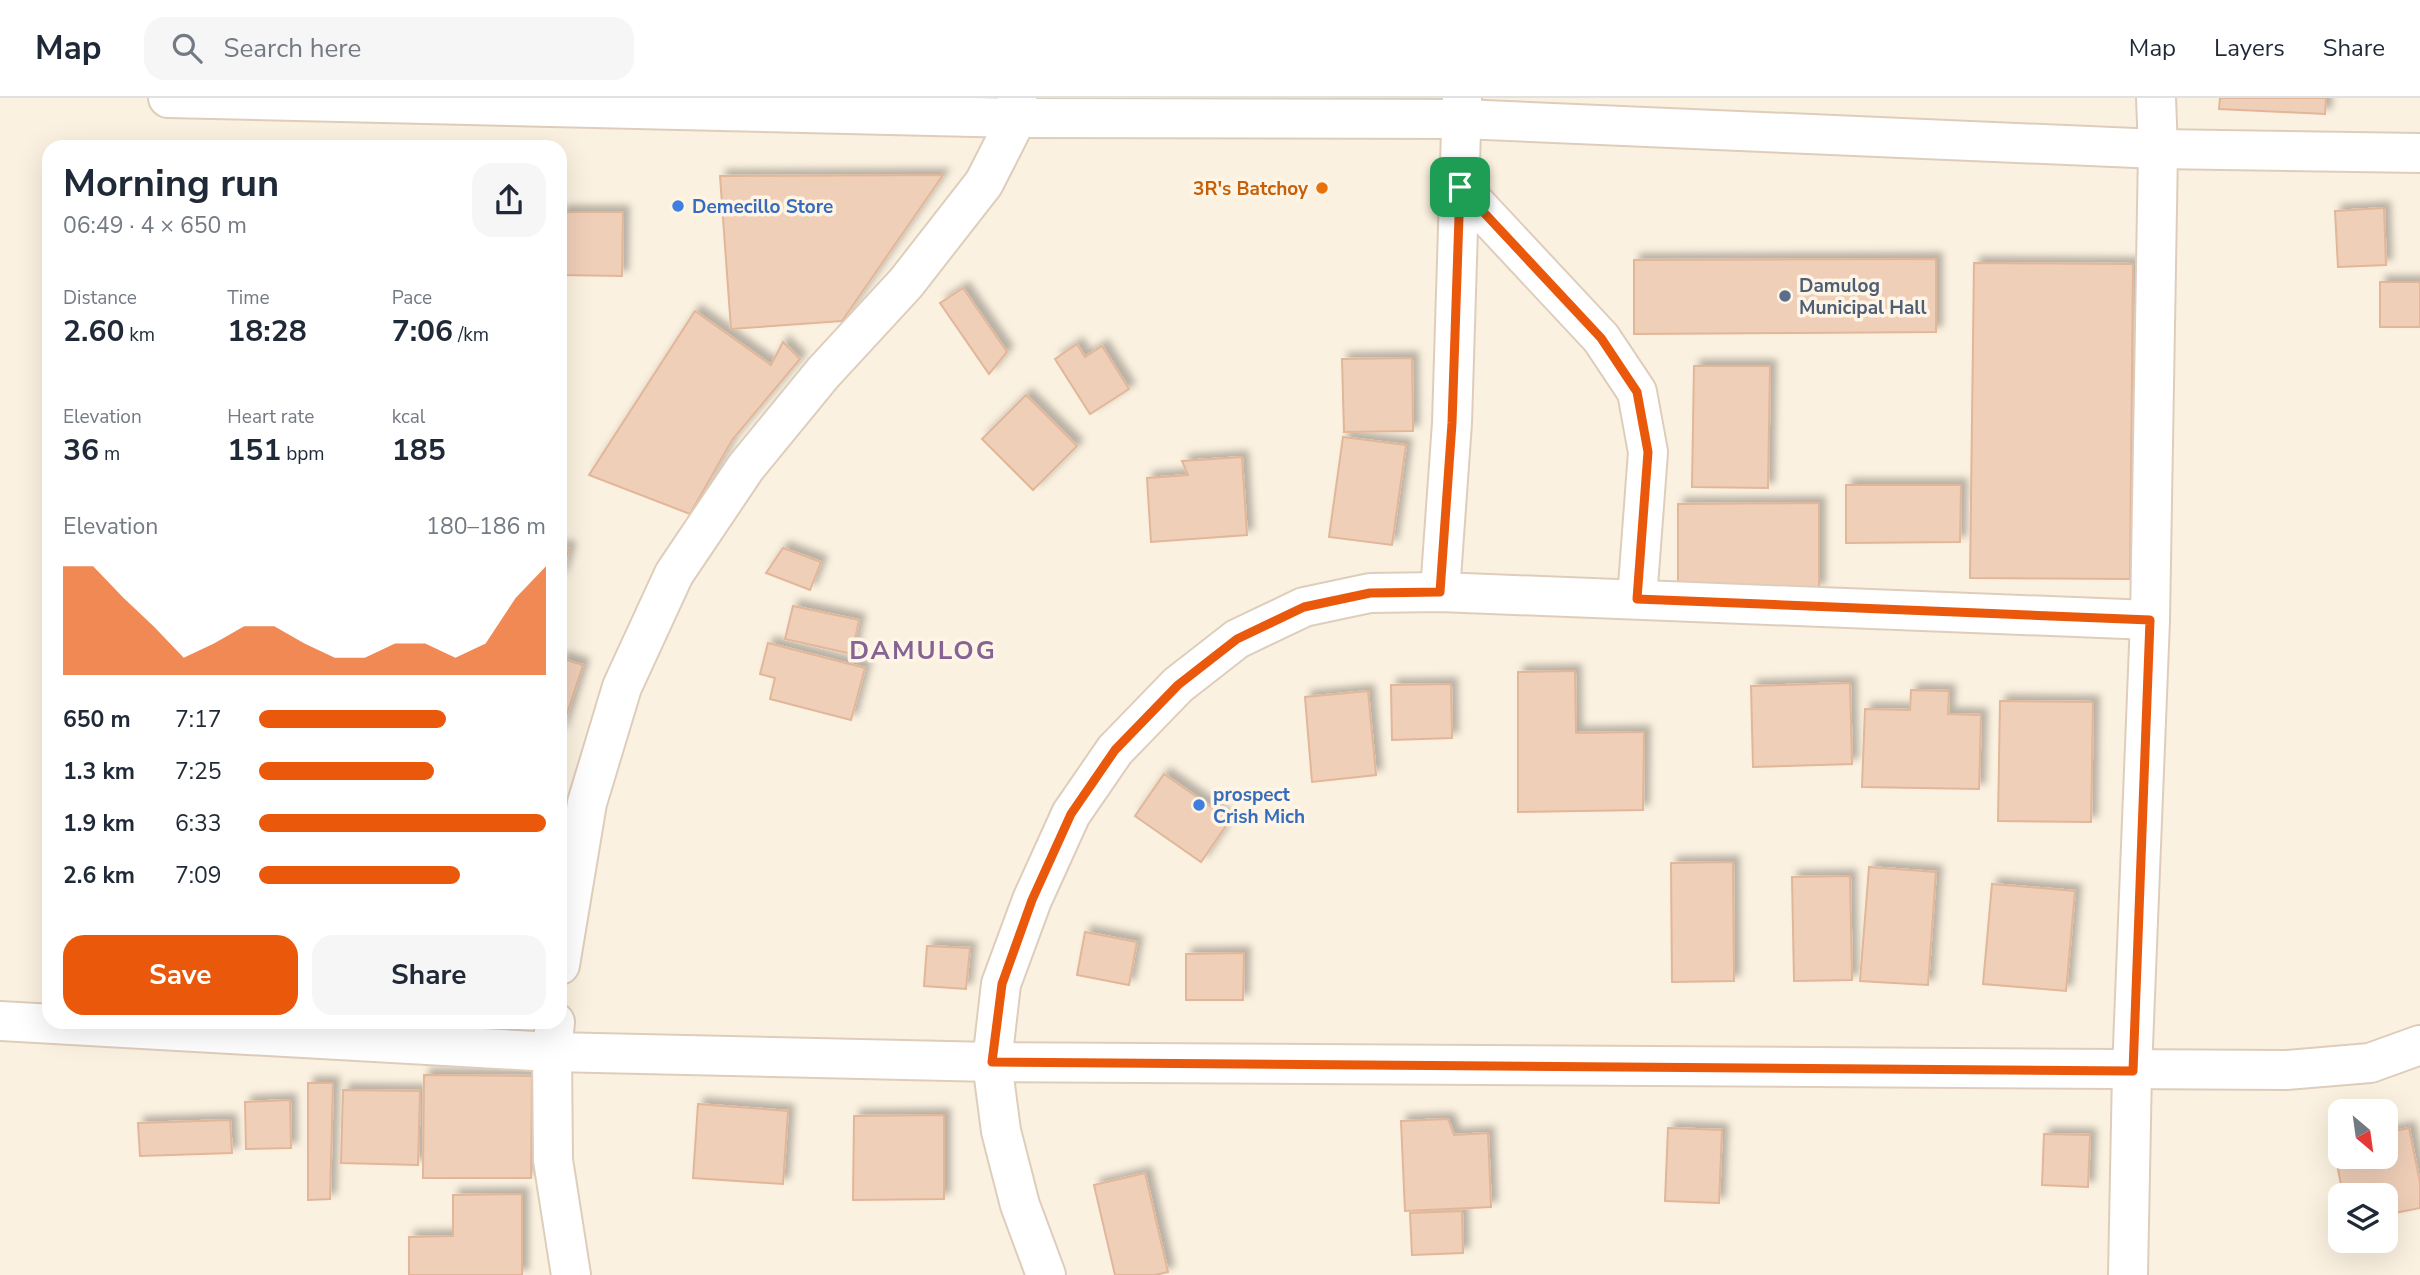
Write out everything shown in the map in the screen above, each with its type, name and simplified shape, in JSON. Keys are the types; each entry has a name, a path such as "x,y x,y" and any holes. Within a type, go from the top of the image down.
{"street":[{"path":"168,98 1017,108 1462,108 2158,149 2420,153"},
{"path":"2128,1275 2150,620 2158,149 2156,98"},
{"path":"567,923 587,803 622,687 674,574 746,467 823,373 906,283 984,183 1017,108"},
{"path":"1440,592 1452,423 1462,108"},
{"path":"1460,187 1601,338 1637,392 1648,452 1637,599"},
{"path":"1045,1275 1020,1205 1001,1131 992,1062 1002,984 1032,900 1071,814 1115,750 1178,685 1237,639 1304,607 1370,593 1440,592 2150,620"},
{"path":"0,1021 42,1022"},
{"path":"277,1029 554,1037 992,1062 2133,1071 2298,1069 2370,1063 2420,1045"},
{"path":"554,1037 553,1160 571,1275"}],"building":[{"path":"2220,98 2326,98 2325,114 2219,109"},
{"path":"943,175 842,321 731,329 720,176"},
{"path":"2384,208 2386,265 2338,267 2335,211"},
{"path":"567,212 623,212 622,276 567,275"},
{"name":"Damulog Municipal Hall","path":"1936,259 1936,332 1634,334 1634,260"},
{"path":"1974,263 2133,264 2130,579 1970,578"},
{"path":"2380,282 2420,282 2420,327 2380,327"},
{"path":"963,288 1007,352 989,374 940,303"},
{"path":"695,311 771,365 783,342 800,359 732,440 690,514 589,475"},
{"path":"1077,344 1085,357 1102,346 1129,389 1090,414 1055,359"},
{"path":"1412,358 1413,431 1344,432 1342,359"},
{"path":"1694,366 1770,366 1768,488 1692,487"},
{"path":"1026,395 1077,446 1033,490 982,439"},
{"path":"1343,437 1406,445 1392,545 1329,537"},
{"path":"1242,457 1247,535 1151,542 1147,478 1188,475 1182,461"},
{"path":"1846,485 1961,485 1960,542 1846,543"},
{"path":"1819,503 1819,589 1678,590 1678,504"},
{"path":"783,548 821,562 810,590 766,573"},
{"path":"793,606 859,620 852,654 785,639"},
{"path":"768,643 865,668 851,720 770,699 775,678 760,674"},
{"path":"567,660 583,665 567,714"},
{"path":"1575,671 1576,733 1644,732 1643,810 1518,812 1518,672"},
{"path":"1850,683 1852,764 1753,767 1751,686"},
{"path":"1451,684 1452,738 1392,740 1391,685"},
{"path":"1911,690 1949,691 1948,714 1981,715 1979,789 1862,787 1865,709 1910,710"},
{"path":"1368,691 1376,775 1312,782 1305,697"},
{"path":"2000,701 2093,702 2091,822 1998,821"},
{"path":"1164,774 1230,820 1201,862 1135,816"},
{"path":"1733,862 1734,981 1672,982 1671,863"},
{"path":"1869,867 1936,872 1928,985 1860,981"},
{"path":"1850,876 1852,980 1794,981 1792,877"},
{"path":"1992,884 2075,891 2066,991 1983,984"},
{"path":"1085,932 1137,942 1129,985 1077,975"},
{"path":"927,946 970,948 966,989 924,986"},
{"path":"1244,953 1243,1000 1186,1000 1186,954"},
{"path":"424,1075 532,1076 531,1178 423,1178"},
{"path":"308,1083 333,1083 330,1199 308,1200"},
{"path":"343,1090 420,1091 418,1165 341,1163"},
{"path":"290,1100 291,1148 246,1149 245,1102"},
{"path":"698,1104 788,1111 783,1184 693,1178"},
{"path":"944,1115 944,1199 853,1200 854,1116"},
{"path":"1448,1119 1454,1135 1488,1133 1491,1207 1405,1211 1401,1121"},
{"path":"230,1120 232,1153 140,1156 138,1123"},
{"path":"1668,1128 1722,1130 1719,1203 1665,1201"},
{"path":"2409,1128 2420,1183 2420,1208 2398,1212 2398,1183 2341,1183 2338,1169 2398,1169 2398,1130"},
{"path":"2044,1134 2090,1135 2088,1187 2042,1185"},
{"path":"1145,1173 1168,1272 1155,1275 1115,1275 1094,1185"},
{"path":"522,1194 522,1275 409,1275 409,1237 453,1236 453,1195"},
{"path":"1462,1211 1463,1253 1412,1255 1410,1213"}],"place":[{"name":"3R's Batchoy","path":"1322,188"},
{"name":"Demecillo Store","path":"678,206"},
{"name":"Damulog Municipal Hall","path":"1785,296"},
{"name":"prospect Crish Mich","path":"1199,805"}],"district":[{"name":"DAMULOG","path":"923,650"}],"route":[{"path":"1460,187 1601,338 1637,392 1648,452 1637,599 2150,620 2133,1071 992,1062 1002,984 1032,900 1071,814 1115,750 1178,685 1237,639 1304,607 1370,593 1440,592 1452,423 1460,187"}]}
